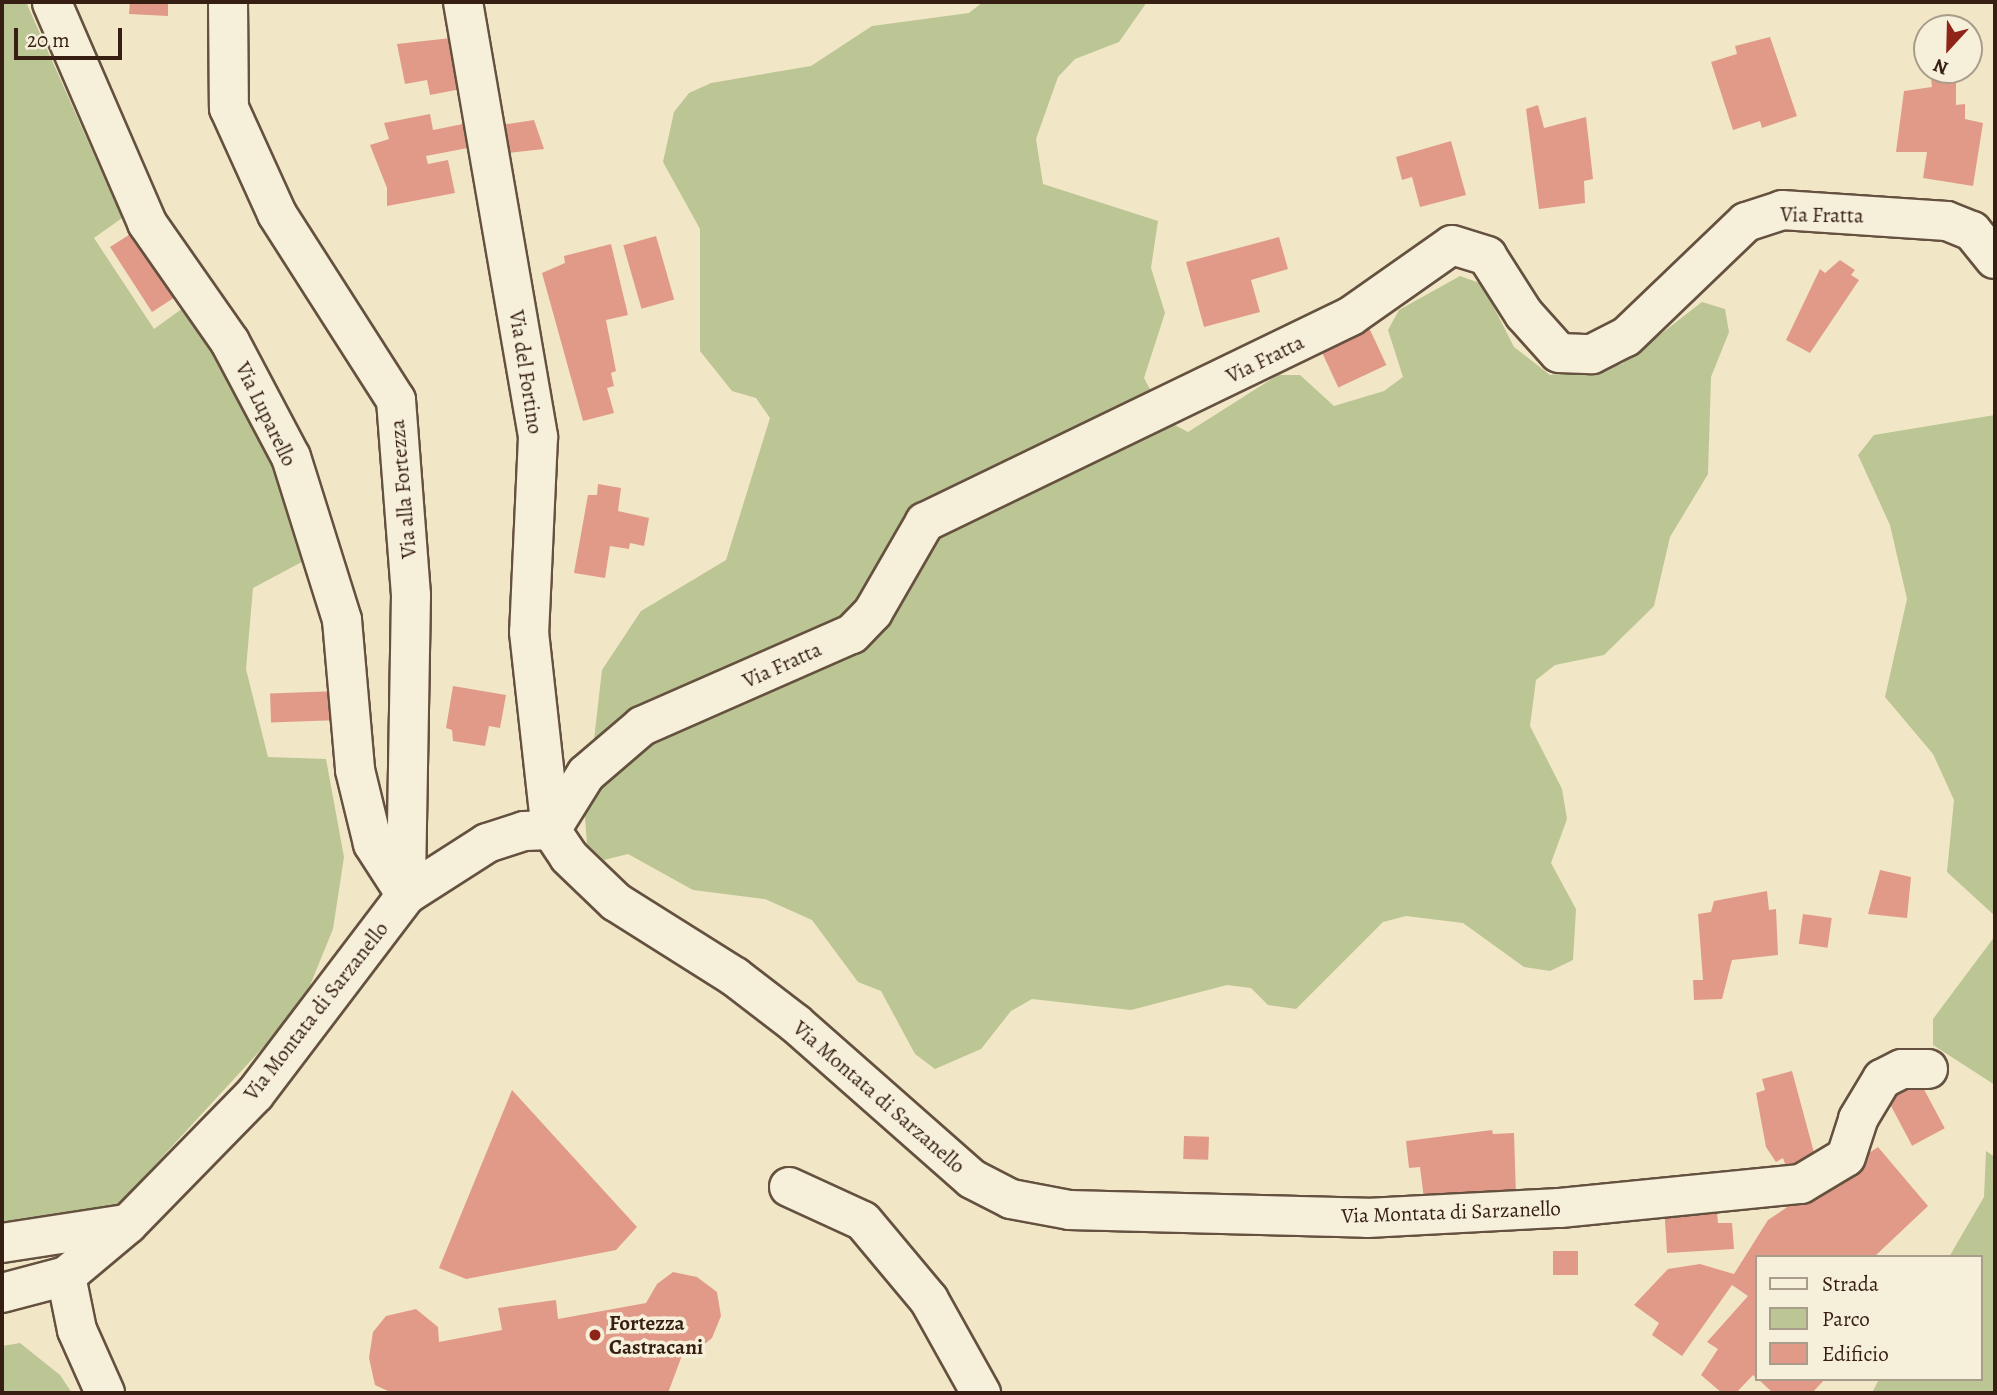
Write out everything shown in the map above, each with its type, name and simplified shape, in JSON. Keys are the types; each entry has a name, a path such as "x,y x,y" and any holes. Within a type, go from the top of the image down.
{"street":[{"name":"Via alla Fortezza","path":"228,2 229,108 277,214 396,400 411,595 406,895"},
{"name":"Via del Fortino","path":"463,2 538,437 529,632 551,830"},
{"name":"Via Luparello","path":"52,4 147,223 230,342 290,457 342,620 355,770 373,844 406,895"},
{"name":"Via Fratta","path":"551,830 586,774 642,726 852,634 873,612 925,522 1351,316 1452,245 1487,256 1524,314 1559,353 1592,354 1626,337 1746,222 1782,210 1947,221 1972,231 1995,259"},
{"name":"Via Montata di Sarzanello","path":"66,1276 128,1224 255,1094 406,895 487,843 524,831 551,830 569,857 616,902 735,977 795,1023 972,1179 1011,1199 1069,1210 1367,1218 1560,1208 1801,1184 1846,1157 1858,1119 1882,1079 1902,1069 1928,1069"},
{"path":"789,1187 863,1221 929,1300 981,1393"},
{"path":"2,1243 128,1224"},
{"path":"2,1293 66,1276 77,1330 105,1393"}],"green space":[{"path":"2,2 26,2 122,218 94,238 154,329 183,308 283,464 311,557 253,588 246,669 268,757 326,759 344,857 333,929 302,1005 119,1204 2,1222"},
{"path":"983,2 1147,2 1119,42 1075,59 1058,77 1036,139 1043,184 1158,221 1151,268 1165,313 1144,378 1167,421 1188,432 1278,375 1300,375 1334,406 1384,391 1403,377 1388,330 1399,310 1460,276 1482,284 1514,347 1550,375 1622,364 1702,302 1725,309 1729,332 1711,377 1708,474 1670,537 1654,606 1604,655 1555,665 1536,680 1530,726 1562,789 1567,819 1551,863 1576,909 1573,960 1550,971 1524,967 1463,923 1406,916 1383,922 1296,1009 1268,1005 1251,988 1227,985 1131,1010 1032,999 1011,1011 981,1049 935,1069 915,1054 881,991 858,982 812,920 765,899 693,890 628,854 604,860 587,844 585,818 602,670 641,611 726,560 770,418 756,398 732,391 700,351 700,229 663,162 674,112 689,93 711,83 811,66 872,26 969,13"},
{"path":"1995,415 1995,916 1947,872 1954,800 1933,754 1885,697 1907,599 1890,525 1858,455 1874,435"},
{"path":"1995,936 1995,1085 1933,1045 1933,1019"},
{"path":"1986,1151 1995,1157 1995,1393 1872,1393 1878,1381 1983,1381 1983,1255 1950,1255 1984,1197"},
{"path":"20,1343 60,1375 72,1393 2,1393 2,1346"}],"building":[{"path":"130,2 168,2 168,16 129,14"},
{"path":"1770,37 1797,116 1762,128 1760,121 1733,130 1711,62 1737,54 1735,46"},
{"path":"451,38 461,89 430,95 427,80 405,84 397,44"},
{"path":"1932,84 1956,84 1956,105 1965,104 1965,119 1983,123 1973,186 1923,178 1927,152 1896,152 1904,91 1932,87"},
{"path":"1538,105 1544,128 1586,117 1593,179 1584,181 1585,203 1539,209 1526,109"},
{"path":"430,114 433,130 468,123 473,147 426,156 428,164 448,160 455,193 387,206 387,188 370,145 389,139 384,123"},
{"path":"534,120 544,149 500,154 494,126"},
{"path":"1451,141 1466,195 1420,207 1412,177 1402,180 1396,157"},
{"path":"135,231 183,292 152,312 110,247"},
{"path":"656,236 674,299 642,309 623,245"},
{"path":"1279,237 1288,269 1251,280 1260,312 1204,327 1186,262"},
{"path":"611,244 628,315 606,320 616,371 611,373 614,386 607,388 614,413 583,421 542,273 565,263 564,256"},
{"path":"1840,260 1855,270 1851,275 1859,280 1810,353 1786,340 1820,269 1825,273"},
{"path":"1364,317 1386,365 1338,387 1316,339"},
{"path":"598,484 621,488 618,511 649,518 644,546 630,543 629,549 610,546 605,578 574,573 588,495 597,495"},
{"path":"453,686 506,695 500,728 489,726 485,746 453,741 452,730 446,728"},
{"path":"339,691 340,720 271,722 270,693"},
{"path":"1880,870 1911,877 1907,918 1868,914"},
{"path":"1767,891 1769,910 1776,909 1778,955 1732,960 1722,999 1694,1000 1693,980 1703,980 1698,914 1711,912 1714,901"},
{"path":"1803,914 1832,918 1828,948 1799,944"},
{"path":"1792,1071 1816,1160 1788,1172 1783,1158 1776,1162 1766,1147 1756,1093 1765,1090 1762,1079"},
{"path":"1918,1078 1945,1128 1912,1146 1885,1095"},
{"path":"512,1090 637,1227 616,1250 466,1279 439,1268"},
{"path":"1492,1130 1493,1134 1514,1133 1516,1196 1424,1199 1420,1167 1409,1168 1406,1141"},
{"path":"1184,1136 1209,1137 1208,1160 1183,1159"},
{"path":"1878,1147 1928,1206 1876,1255 1756,1255 1756,1378 1753,1375 1736,1393 1722,1393 1701,1375 1718,1349 1707,1342 1748,1296 1732,1285 1682,1356 1652,1335 1659,1323 1634,1305 1668,1269 1700,1264 1734,1274 1768,1220"},
{"path":"1716,1202 1718,1223 1732,1223 1734,1249 1667,1253 1664,1205"},
{"path":"1553,1251 1578,1251 1578,1275 1553,1275"},
{"name":"Fortezza Castracani","path":"673,1272 697,1277 717,1292 721,1316 712,1338 700,1348 684,1350 668,1393 392,1393 375,1385 369,1358 373,1332 386,1316 416,1309 438,1327 439,1342 502,1330 498,1308 556,1300 558,1319 646,1303 657,1284"},
{"path":"1760,1381 1823,1381 1812,1393 1773,1393"}],"place":[{"name":"Fortezza Castracani","path":"595,1335"}]}
